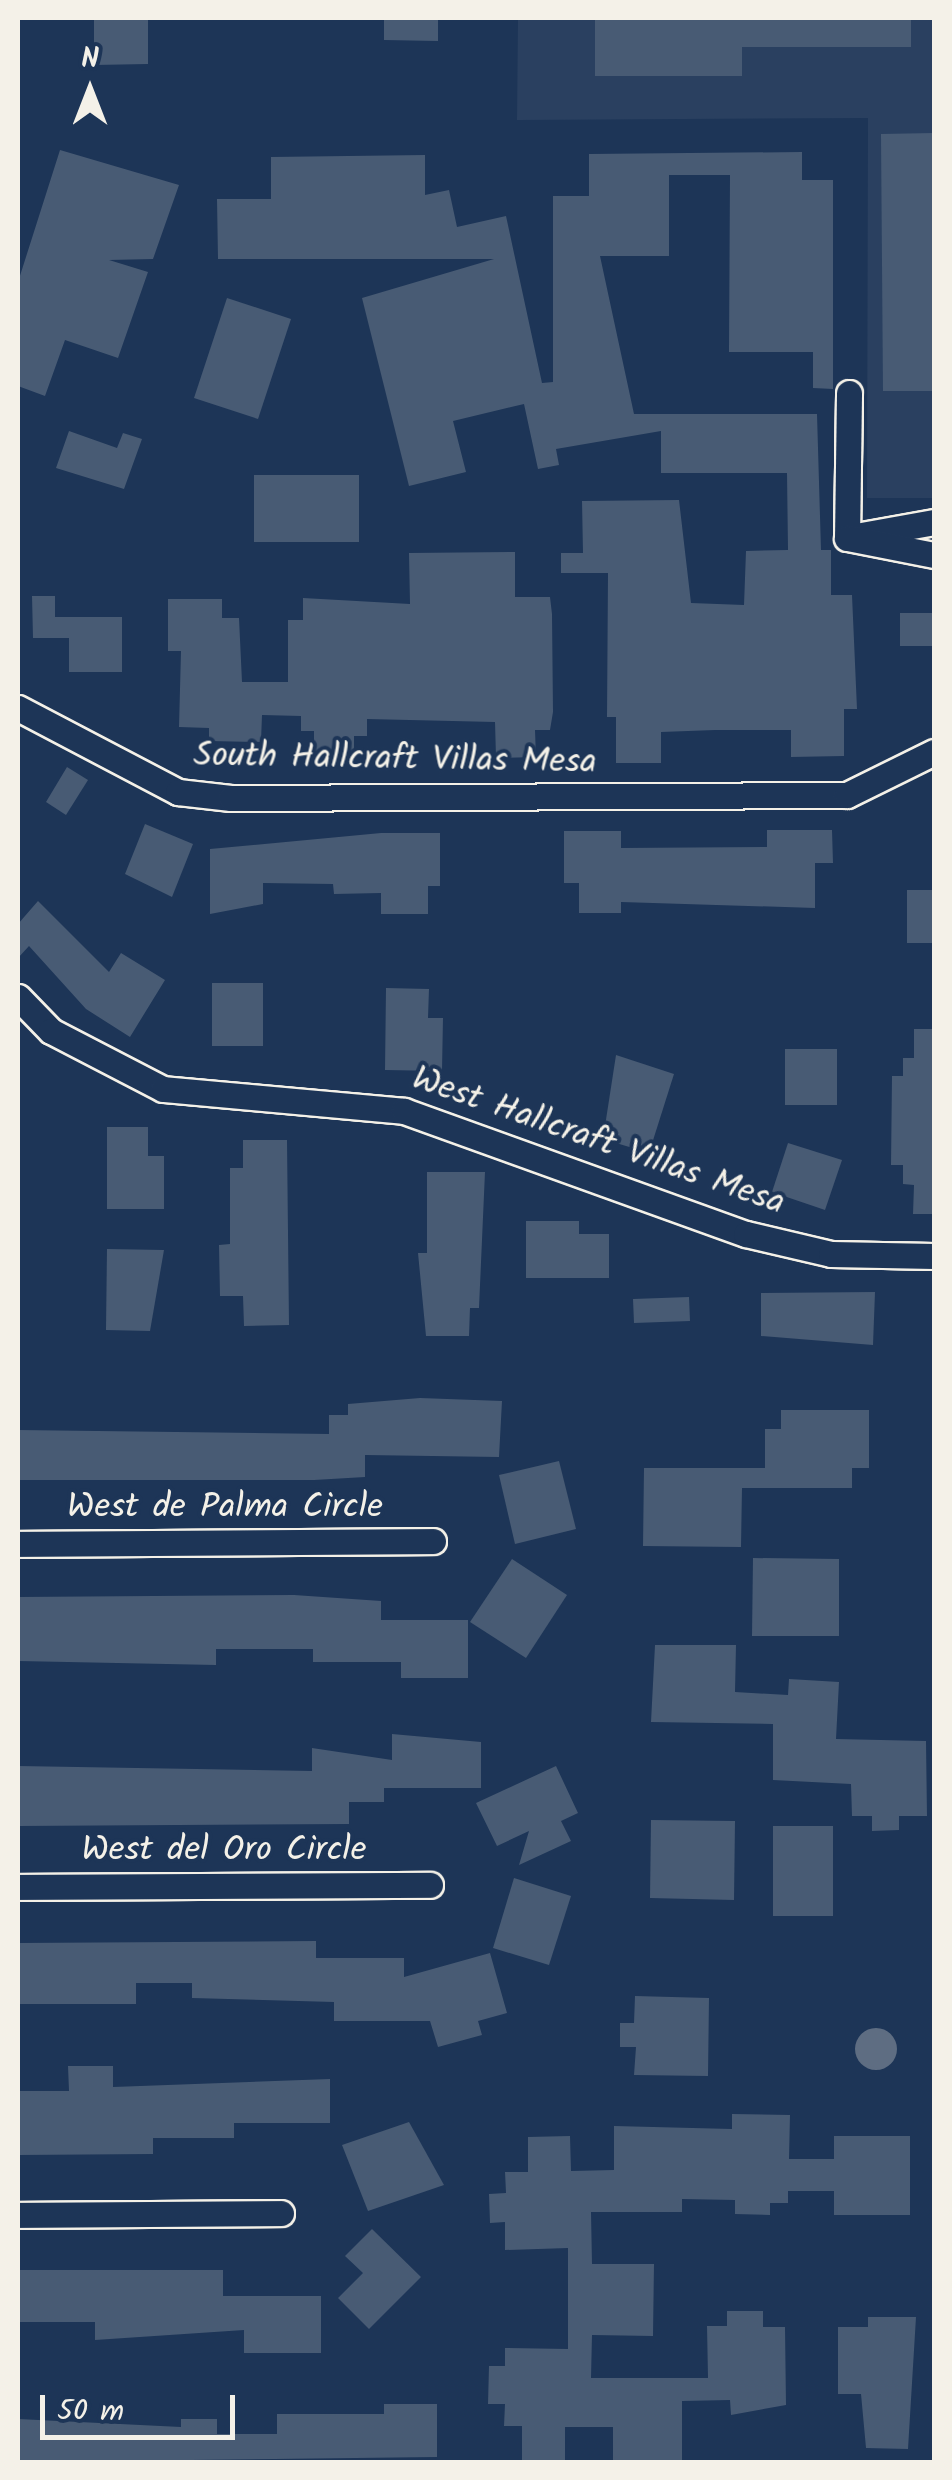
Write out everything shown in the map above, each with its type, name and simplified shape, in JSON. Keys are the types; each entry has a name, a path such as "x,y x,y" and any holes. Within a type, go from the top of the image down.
{"street":[{"path":"847,538 849,393"},
{"path":"847,538 934,522"},
{"path":"847,538 934,555"},
{"name":"South Hallcraft Villas Mesa","path":"18,708 196,794 732,798 847,795 934,752"},
{"name":"West Hallcraft Villas Mesa","path":"18,997 70,1042 162,1090 404,1111 746,1234 831,1254 934,1256"},
{"name":"West de Palma Circle","path":"18,1544 433,1542"},
{"name":"West del Oro Circle","path":"18,1887 430,1885"},
{"path":"18,2215 281,2213"}],"shaded area":[{"path":"518,18 934,18 934,498 867,498 868,118 517,120"},
{"path":"876,2028 891,2034 897,2049 891,2064 876,2070 861,2064 855,2049 861,2034"}],"building":[{"path":"94,18 148,18 148,64 94,65"},
{"path":"384,18 438,18 438,41 384,40"},
{"path":"595,18 911,18 911,47 742,47 742,76 595,76"},
{"path":"934,133 934,391 883,391 881,134"},
{"path":"60,150 179,185 153,259 109,260 148,272 118,358 65,340 45,396 18,386 18,282"},
{"path":"802,152 802,180 833,180 833,389 813,388 813,352 729,352 730,175 669,175 669,256 600,256 634,414 817,414 821,550 831,550 831,595 852,595 857,709 844,709 844,756 791,757 791,730 715,730 661,732 661,763 616,763 616,717 607,717 608,573 561,573 561,553 583,553 582,501 679,500 691,603 744,605 746,551 788,550 787,473 661,473 661,431 556,449 559,465 538,469 524,404 453,421 466,472 409,486 362,298 494,259 218,259 217,199 271,199 271,157 425,155 425,195 449,190 457,227 506,216 542,383 553,382 553,196 589,196 589,154"},
{"path":"227,298 291,319 258,419 194,398"},
{"path":"69,431 117,448 123,433 142,439 124,489 56,468"},
{"path":"254,475 359,475 359,542 254,542"},
{"path":"515,552 515,597 550,597 552,614 553,712 550,730 535,730 536,757 496,758 495,722 367,719 367,736 354,736 354,760 314,760 314,731 301,731 301,716 262,715 261,742 209,741 209,728 179,727 181,651 168,651 168,599 222,599 222,618 239,618 242,682 288,682 288,620 303,620 303,598 410,604 409,553"},
{"path":"32,596 55,596 55,617 122,617 122,672 69,672 69,638 33,638"},
{"path":"900,613 934,613 934,646 900,646"},
{"path":"67,767 88,780 66,815 46,802"},
{"path":"145,824 193,844 172,897 125,874"},
{"path":"767,830 832,830 833,863 815,863 815,908 621,902 621,913 579,913 579,883 564,883 564,831 621,831 621,848 767,847"},
{"path":"381,833 440,833 440,886 428,886 428,914 381,914 381,893 334,894 333,884 263,883 263,904 210,914 210,849"},
{"path":"907,890 934,890 934,943 907,943"},
{"path":"38,901 109,972 121,953 165,980 130,1037 86,1009 29,946 18,958 18,924"},
{"path":"212,983 263,983 263,1046 212,1046"},
{"path":"386,988 429,989 428,1018 443,1018 442,1071 385,1070"},
{"path":"914,1029 934,1029 934,1214 913,1214 914,1185 903,1184 903,1165 891,1165 892,1076 903,1076 903,1058 914,1058"},
{"path":"785,1049 837,1049 837,1105 785,1105"},
{"path":"616,1055 674,1074 649,1153 603,1139"},
{"path":"107,1127 148,1127 148,1156 164,1156 164,1209 107,1209"},
{"path":"243,1140 287,1140 289,1325 244,1326 243,1296 220,1296 219,1245 230,1244 230,1168 243,1168"},
{"path":"788,1143 842,1160 825,1210 772,1192"},
{"path":"427,1172 485,1172 479,1308 470,1308 469,1336 426,1336 418,1253 427,1253"},
{"path":"526,1221 579,1221 579,1234 609,1234 609,1278 526,1278"},
{"path":"107,1249 164,1250 150,1331 106,1330"},
{"path":"875,1292 873,1345 761,1336 761,1293"},
{"path":"689,1297 690,1321 634,1323 633,1299"},
{"path":"420,1398 502,1401 499,1457 365,1455 365,1477 314,1480 18,1480 18,1430 329,1434 329,1415 348,1415 348,1404"},
{"path":"781,1410 869,1410 869,1468 852,1468 852,1488 742,1488 741,1547 643,1546 644,1468 765,1468 765,1429 781,1429"},
{"path":"559,1461 576,1529 515,1544 499,1475"},
{"path":"753,1558 839,1559 839,1636 752,1636"},
{"path":"512,1559 567,1595 526,1658 470,1622"},
{"path":"294,1595 381,1601 381,1620 468,1620 468,1678 401,1678 401,1662 313,1662 313,1649 216,1649 216,1665 18,1661 18,1597"},
{"path":"655,1645 736,1645 735,1692 788,1695 789,1679 839,1682 836,1739 926,1741 927,1816 899,1816 899,1830 872,1831 872,1816 852,1816 851,1784 773,1780 773,1724 651,1722"},
{"path":"392,1734 481,1742 481,1788 384,1788 384,1802 349,1802 349,1824 18,1826 18,1766 312,1771 312,1748 392,1760"},
{"path":"556,1766 578,1813 561,1821 571,1841 519,1865 529,1831 497,1846 476,1803"},
{"path":"651,1820 735,1821 734,1900 650,1898"},
{"path":"773,1826 833,1826 833,1916 773,1916"},
{"path":"514,1878 571,1896 549,1965 493,1948"},
{"path":"316,1941 316,1958 404,1958 404,1977 490,1953 507,2013 478,2021 482,2035 438,2047 430,2021 334,2021 334,2002 192,1998 192,1983 136,1983 136,2004 18,2004 18,1943"},
{"path":"635,1996 709,1998 708,2076 634,2075 636,2047 620,2047 620,2023 634,2023"},
{"path":"68,2066 113,2066 113,2087 330,2079 330,2123 234,2123 234,2138 153,2138 153,2154 18,2155 18,2091 69,2091"},
{"path":"732,2114 790,2115 789,2159 834,2159 834,2136 910,2136 910,2215 834,2215 834,2191 788,2191 788,2203 770,2203 770,2215 735,2214 735,2200 682,2199 682,2212 591,2212 592,2264 654,2264 653,2336 592,2335 591,2378 708,2378 707,2326 727,2326 727,2311 763,2311 763,2327 785,2327 786,2405 731,2415 730,2400 682,2401 682,2462 613,2462 613,2427 565,2427 565,2460 522,2460 522,2426 504,2426 505,2404 488,2404 489,2366 505,2366 505,2348 568,2349 568,2248 505,2250 505,2222 490,2223 489,2194 506,2193 505,2172 528,2172 528,2137 570,2136 571,2171 614,2170 614,2126 732,2129"},
{"path":"409,2122 444,2185 368,2211 342,2145"},
{"path":"372,2229 421,2277 369,2329 338,2298 363,2273 345,2256"},
{"path":"18,2270 223,2270 223,2296 321,2296 321,2353 244,2353 244,2330 95,2340 95,2322 18,2322"},
{"path":"868,2317 916,2317 908,2449 866,2448 861,2394 838,2394 838,2327 868,2327"},
{"path":"384,2404 437,2404 437,2457 18,2462 18,2419 181,2427 181,2419 217,2419 217,2434 277,2434 277,2414 384,2414"}]}
